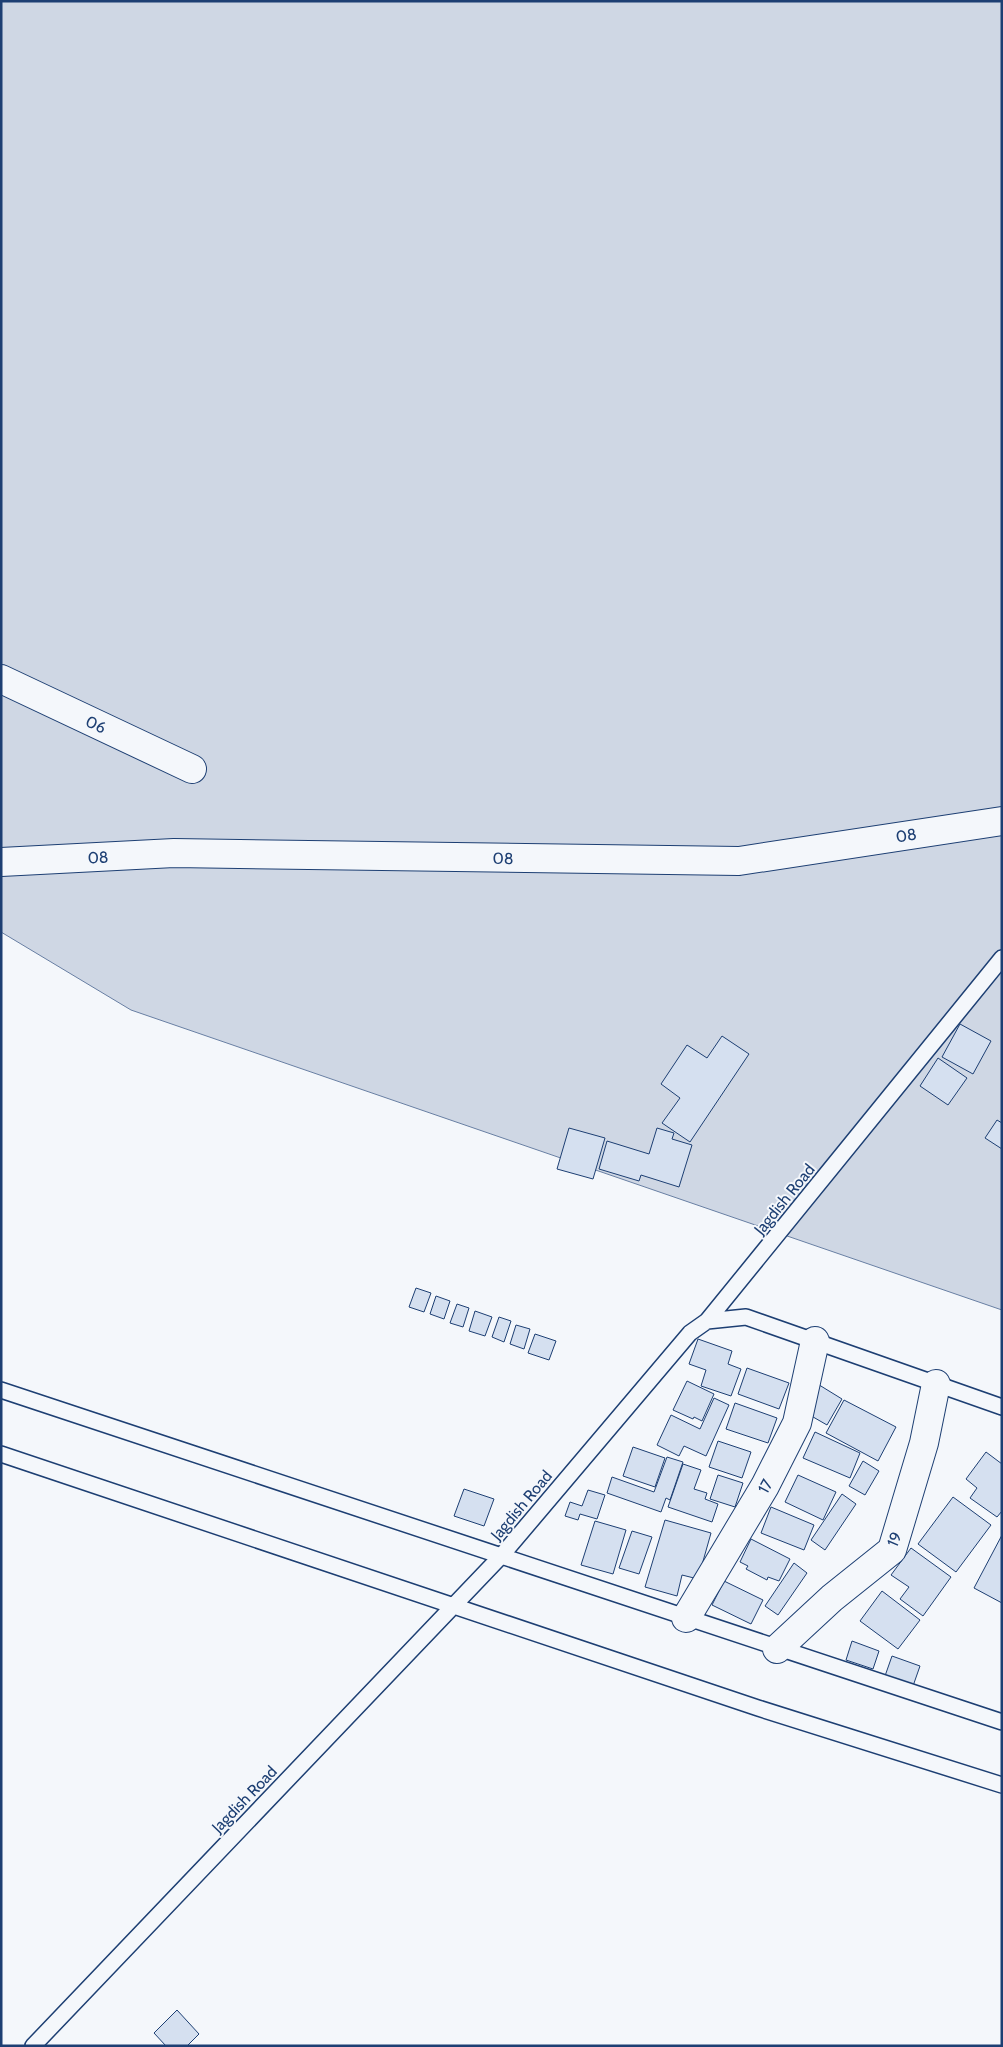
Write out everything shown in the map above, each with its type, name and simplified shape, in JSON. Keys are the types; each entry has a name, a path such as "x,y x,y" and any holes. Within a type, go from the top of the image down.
{"street":[{"name":"06","path":"1,679 192,769"},
{"name":"08","path":"1,862 174,854 739,861 1002,821"},
{"name":"17","path":"686,1618 765,1486 796,1423 815,1342"},
{"name":"19","path":"777,1649 832,1598 892,1550 924,1443 936,1384"}],"lane":[{"name":"Jagdish Road","path":"33,2046 502,1555 690,1334 707,1321 1002,958"},
{"path":"707,1321 746,1317 1002,1408"},
{"path":"1,1390 502,1555 777,1649 1002,1722"},
{"path":"1,1454 748,1704 1002,1785"}],"shaded area":[{"path":"1,1 1002,1 1002,1310 131,1010 1,932"}],"building":[{"path":"960,1024 991,1041 973,1074 942,1057"},
{"path":"722,1036 749,1054 690,1142 662,1123 680,1098 661,1084 687,1045 707,1058"},
{"path":"938,1058 967,1078 948,1105 920,1086"},
{"path":"997,1120 1002,1123 1002,1149 985,1138"},
{"path":"569,1128 605,1138 593,1179 557,1169"},
{"path":"657,1128 674,1133 672,1139 692,1145 679,1187 641,1175 639,1181 599,1169 607,1141 649,1154"},
{"path":"416,1288 431,1293 424,1312 409,1307"},
{"path":"436,1296 450,1301 444,1319 430,1314"},
{"path":"457,1304 469,1308 463,1327 450,1323"},
{"path":"475,1311 492,1317 485,1336 469,1331"},
{"path":"499,1317 511,1321 504,1342 492,1337"},
{"path":"516,1325 530,1329 524,1349 510,1344"},
{"path":"535,1334 556,1341 549,1360 528,1353"},
{"path":"698,1339 732,1351 728,1364 741,1369 731,1396 701,1386 706,1370 689,1364"},
{"path":"747,1368 789,1383 779,1409 738,1394"},
{"path":"687,1381 714,1394 702,1421 673,1410"},
{"path":"816,1383 842,1399 827,1425 801,1410"},
{"path":"714,1398 729,1405 706,1456 684,1446 679,1456 657,1445 671,1415 700,1429"},
{"path":"844,1400 896,1427 878,1461 826,1433"},
{"path":"735,1403 777,1418 768,1443 726,1429"},
{"path":"815,1432 860,1453 850,1478 803,1458"},
{"path":"718,1441 751,1452 742,1478 709,1467"},
{"path":"633,1447 665,1458 655,1487 623,1476"},
{"path":"986,1452 1002,1464 1002,1511 997,1517 970,1498 977,1488 966,1479"},
{"path":"667,1457 683,1462 670,1500 666,1498 661,1512 607,1493 612,1477 654,1492"},
{"path":"863,1461 879,1471 865,1495 849,1486"},
{"path":"683,1464 701,1470 694,1489 707,1493 705,1499 718,1504 712,1522 668,1507"},
{"path":"718,1475 743,1483 735,1507 710,1499"},
{"path":"798,1475 836,1492 823,1520 785,1502"},
{"path":"464,1489 494,1499 484,1526 454,1516"},
{"path":"588,1490 605,1495 597,1519 580,1514 578,1520 565,1516 570,1502 582,1506"},
{"path":"842,1494 856,1504 825,1550 811,1540"},
{"path":"953,1497 991,1525 956,1572 918,1544"},
{"path":"771,1507 814,1525 804,1550 761,1533"},
{"path":"665,1520 711,1533 698,1579 682,1575 677,1596 645,1587"},
{"path":"595,1521 626,1530 613,1574 581,1565"},
{"path":"632,1531 652,1537 639,1574 619,1568"},
{"path":"1002,1535 1002,1603 974,1588"},
{"path":"751,1539 790,1559 779,1581 768,1577 767,1580 746,1569 748,1566 740,1562"},
{"path":"911,1548 951,1577 923,1616 900,1599 909,1587 891,1575"},
{"path":"794,1563 807,1573 778,1615 765,1606"},
{"path":"724,1581 763,1600 751,1624 712,1605"},
{"path":"882,1591 920,1620 898,1649 860,1621"},
{"path":"852,1641 879,1651 873,1669 846,1660"},
{"path":"892,1656 920,1666 913,1686 885,1676"},
{"path":"177,2010 199,2034 187,2046 166,2046 154,2033"}]}
